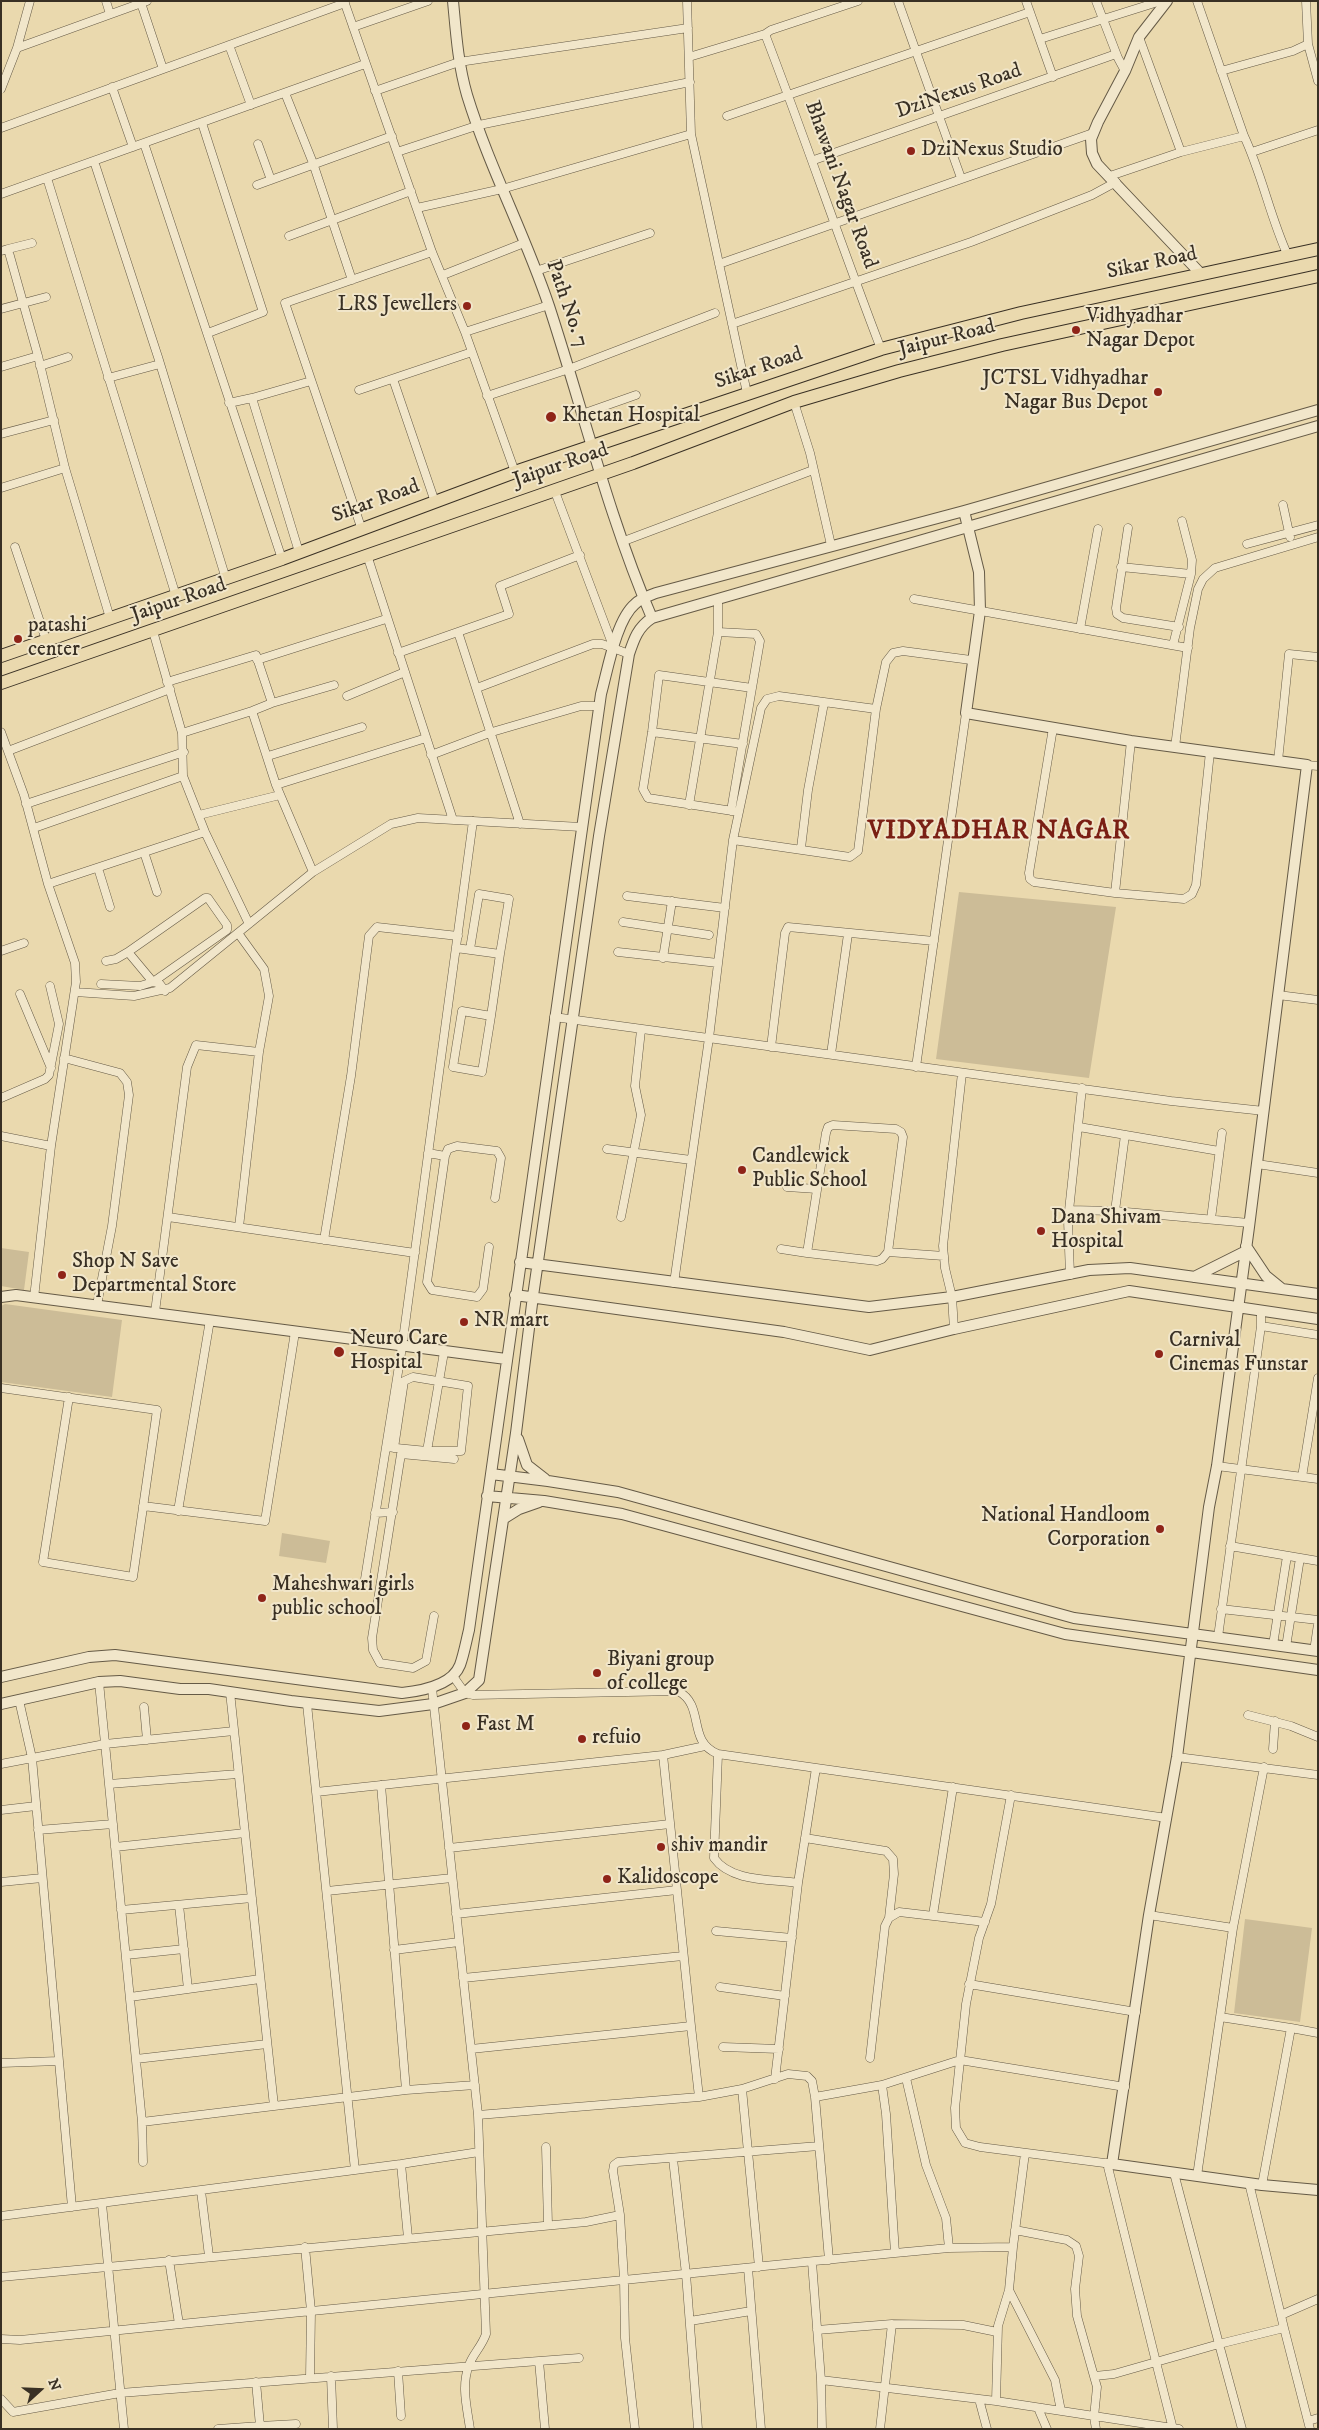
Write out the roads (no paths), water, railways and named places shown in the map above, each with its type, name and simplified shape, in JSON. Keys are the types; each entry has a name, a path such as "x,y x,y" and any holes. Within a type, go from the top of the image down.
{"main road":[{"name":"Sikar Road","path":"1,656 282,559 515,472 881,349 1021,313 1318,249"},
{"name":"Jaipur Road","path":"1,683 601,473 794,402 1002,345 1318,276"}],"street":[{"path":"1,89 4,72 17,48 30,1"},
{"path":"106,1 110,14"},
{"path":"353,27 428,1"},
{"name":"Path No. 7","path":"453,1 459,62 468,95 548,305 601,473 652,618"},
{"path":"687,1 691,134 747,393"},
{"path":"689,57 765,34 771,30 858,1"},
{"path":"898,1 938,118 961,178"},
{"path":"1026,1 1053,77"},
{"path":"1096,1 1116,54 1125,71"},
{"path":"1040,39 1161,1"},
{"path":"1167,1 1139,37 1125,71 1114,89 1093,133 1091,139 1092,153 1097,164 1201,274"},
{"path":"1198,1 1244,136 1252,152 1265,198 1288,256"},
{"path":"1306,1 1308,44 1318,81"},
{"path":"17,48 144,2 162,69"},
{"path":"1,128 345,2 432,252 465,332 515,472"},
{"path":"726,116 916,53 1030,12"},
{"path":"375,91 459,62 688,28"},
{"name":"Bhawani Nagar Road","path":"765,34 814,160 834,223 881,349"},
{"path":"1139,37 1181,152"},
{"path":"1222,71 1293,51 1308,44"},
{"path":"229,45 251,105"},
{"name":"DziNexus Road","path":"814,160 1116,54"},
{"path":"1,194 366,64"},
{"path":"397,152 478,125 690,82"},
{"path":"112,87 133,147"},
{"path":"285,93 313,163 352,280"},
{"path":"202,123 263,312 208,333"},
{"path":"1252,152 1318,130"},
{"path":"719,264 1093,133"},
{"path":"417,208 502,188 691,134"},
{"path":"257,185 313,163 392,136"},
{"path":"732,324 971,242 1092,194 1113,179 1181,152 1244,136"},
{"path":"144,143 282,559"},
{"path":"258,144 271,180"},
{"path":"94,161 160,364 226,579"},
{"path":"47,178 176,596"},
{"path":"289,236 411,191"},
{"path":"536,271 650,233"},
{"path":"32,243 4,250 23,304 38,356 65,468 110,618"},
{"path":"443,275 524,243"},
{"path":"362,530 285,303 432,252"},
{"path":"1,309 46,297"},
{"path":"465,332 548,305"},
{"path":"487,396 569,369 715,314"},
{"path":"359,390 472,352"},
{"path":"1,367 38,356"},
{"path":"40,366 68,357"},
{"path":"108,378 160,364"},
{"path":"393,378 435,502"},
{"path":"229,403 310,381"},
{"path":"582,414 636,395"},
{"path":"252,398 299,552"},
{"path":"794,402 814,470 831,545"},
{"path":"1,1678 89,1657 114,1655 402,1693 432,1688 452,1676 460,1667 468,1630 491,1474 514,1295 599,706 614,648 628,611 644,598 831,545 964,511 1318,410"},
{"path":"1,434 54,420"},
{"path":"1,1704 100,1682 120,1681 180,1689 209,1689 307,1704 379,1711 433,1704 465,1693 479,1680 510,1476 533,1296 599,836 628,654 638,630 652,618 1318,426"},
{"path":"1,488 65,468"},
{"path":"624,541 814,470"},
{"path":"554,489 614,648"},
{"path":"1283,505 1292,544"},
{"path":"916,1067 966,713 971,660 980,611 979,572 964,511"},
{"path":"1173,645 1179,627 1192,560 1182,521"},
{"path":"1247,544 1318,525"},
{"path":"1128,528 1121,567 1116,608 1117,614 1123,618 1179,627"},
{"path":"1080,629 1098,529"},
{"path":"1174,747 1198,589 1203,579 1215,568 1318,537"},
{"path":"15,547 46,640"},
{"path":"367,555 386,619 453,820"},
{"path":"398,653 509,614 500,586 580,555"},
{"path":"1121,567 1190,574"},
{"path":"689,805 718,632 718,600"},
{"path":"914,600 1188,648"},
{"path":"257,660 386,619"},
{"path":"153,631 182,733 184,752 183,776 248,924"},
{"path":"458,632 492,732 520,824"},
{"path":"718,632 749,632 759,636 759,653 730,810"},
{"path":"477,688 593,644 614,648 628,654"},
{"path":"733,840 801,848 850,857 858,851 876,709 886,662 893,653 903,651 971,660"},
{"path":"1278,761 1289,654 1318,657"},
{"path":"8,751 168,686 256,656 272,702"},
{"path":"347,696 404,672"},
{"path":"739,812 648,798 644,794 643,789 658,675 752,688"},
{"path":"182,733 252,711 272,702 334,685"},
{"path":"674,1283 709,1038 733,840 761,708 767,699 779,696 876,709"},
{"path":"801,848 808,790 824,703"},
{"path":"432,755 492,732 581,706 599,706"},
{"path":"252,711 276,785 313,872"},
{"path":"966,713 1131,741 1312,766 1278,995 1242,1284 1217,1466 1209,1507 1177,1757 1110,2164 1173,2428"},
{"path":"268,756 362,727"},
{"path":"1053,728 1029,873 1030,879 1034,882 1115,893 1184,899 1192,894 1196,884 1210,752"},
{"path":"1,732 34,828 48,884 75,963 75,992 51,1146 34,1298"},
{"path":"652,732 701,740 743,744"},
{"path":"276,785 426,738"},
{"path":"1115,893 1131,741"},
{"path":"26,804 184,752"},
{"path":"34,828 183,776"},
{"path":"199,815 280,795"},
{"path":"75,992 134,996 165,991 313,872 391,824 418,818 581,827"},
{"path":"388,1449 473,821"},
{"path":"48,884 206,832"},
{"path":"144,852 157,892"},
{"path":"98,868 110,907"},
{"path":"470,949 479,894 509,899 492,1016 482,1072 453,1068 462,1010 492,1016"},
{"path":"627,896 725,908"},
{"path":"101,984 140,986 153,982 227,930 227,925 208,898 202,899 128,952 116,959 106,961"},
{"path":"663,958 672,901"},
{"path":"623,922 709,935"},
{"path":"324,1240 351,1076 369,936 377,927 458,936"},
{"path":"771,1047 785,933 788,927 934,941"},
{"path":"238,932 264,969 269,996 259,1052 239,1227"},
{"path":"831,1054 848,934"},
{"path":"1,951 24,943"},
{"path":"456,948 500,954"},
{"path":"128,952 153,982 160,984 165,991"},
{"path":"618,952 718,963"},
{"path":"2,1095 45,1079 51,1069 59,1024 50,986"},
{"path":"20,994 51,1069"},
{"path":"1278,995 1318,1000"},
{"path":"554,1017 916,1067 1264,1111"},
{"path":"621,1217 641,1115 635,1086 641,1030"},
{"path":"155,1312 187,1067 196,1045 259,1052"},
{"path":"64,1058 120,1073 126,1082 129,1095 112,1226 97,1305"},
{"path":"954,1329 952,1297 943,1246 962,1073"},
{"path":"1070,1274 1069,1210 1082,1088"},
{"path":"781,1250 807,1253 877,1260 882,1259 888,1252 902,1146 901,1132 896,1129 833,1125 828,1127 807,1253"},
{"path":"1079,1127 1219,1151"},
{"path":"1211,1219 1222,1133"},
{"path":"1115,1211 1125,1135"},
{"path":"1,1136 51,1146"},
{"path":"489,1247 483,1289 477,1297 432,1290 429,1287 427,1282 445,1156 452,1146 497,1151 501,1158 495,1198"},
{"path":"607,1149 692,1160"},
{"path":"428,1153 445,1156"},
{"path":"1257,1164 1318,1173"},
{"path":"787,1187 817,1189"},
{"path":"1069,1210 1115,1211 1249,1223"},
{"path":"168,1217 414,1252"},
{"path":"1193,1277 1210,1271 1246,1249"},
{"path":"1246,1249 1266,1276 1283,1290"},
{"path":"888,1252 944,1256"},
{"path":"520,1262 869,1307 952,1297 1089,1270 1130,1268 1318,1294"},
{"path":"514,1295 533,1296 784,1332 870,1350 954,1329 1129,1291 1318,1318"},
{"path":"1,1296 16,1295 155,1312 402,1347 506,1359"},
{"path":"1218,1637 1261,1326 1261,1311"},
{"path":"178,1511 210,1320"},
{"path":"1261,1326 1318,1335"},
{"path":"144,1506 265,1521 295,1332"},
{"path":"427,1451 444,1352"},
{"path":"365,1579 375,1513 388,1449 404,1380 413,1377 468,1386 462,1448 458,1452 388,1449"},
{"path":"1302,1477 1318,1378"},
{"path":"1,1388 157,1410 133,1577 43,1562 69,1398"},
{"path":"516,1433 527,1465 548,1481"},
{"path":"388,1449 401,1454 454,1459"},
{"path":"401,1454 372,1638 373,1650 380,1663 413,1668 426,1661 434,1616"},
{"path":"1217,1466 1318,1479"},
{"path":"491,1474 618,1492 1074,1618 1316,1651 1318,1624"},
{"path":"487,1496 544,1501 622,1514 1066,1634 1317,1671"},
{"path":"502,1519 527,1505 544,1501"},
{"path":"375,1513 393,1512"},
{"path":"1230,1546 1318,1561"},
{"path":"1273,1645 1287,1556"},
{"path":"1286,1647 1300,1558"},
{"path":"1222,1609 1318,1620"},
{"path":"452,1676 465,1693 489,1696 678,1691 688,1696 693,1706 701,1742 718,1754 1167,1818"},
{"path":"100,1682 142,2122 143,2162"},
{"path":"432,1688 478,2115 486,2334 484,2342 469,2365 464,2383 470,2429"},
{"path":"230,1692 274,2106"},
{"path":"19,1700 32,1758 72,2207"},
{"path":"307,1704 355,2170"},
{"path":"144,1707 147,1740"},
{"path":"1248,1714 1318,1737"},
{"path":"1272,1749 1274,1721"},
{"path":"1,1764 105,1744 234,1730"},
{"path":"316,1792 663,1755 705,1746"},
{"path":"718,1754 714,1858 725,1870 738,1874 798,1883"},
{"path":"663,1755 699,2096"},
{"path":"1177,1757 1318,1775"},
{"path":"1197,2176 1233,1928 1264,1767"},
{"path":"776,2079 798,1883 816,1768"},
{"path":"109,1784 238,1774"},
{"path":"381,1785 406,2090"},
{"path":"933,1915 953,1787"},
{"path":"1011,1795 995,1885 979,1938 969,1984 955,2108 956,2128 965,2143 980,2148 1262,2185 1318,2190"},
{"path":"1,1810 36,1806"},
{"path":"38,1830 113,1824"},
{"path":"449,1848 670,1824"},
{"path":"115,1847 244,1833"},
{"path":"805,1838 886,1850 894,1859 889,1918 884,1926 870,2058"},
{"path":"1,1882 42,1878"},
{"path":"327,1891 452,1878"},
{"path":"456,1914 676,1890"},
{"path":"121,1910 252,1898"},
{"path":"179,1905 188,1989"},
{"path":"889,1918 899,1912 985,1922"},
{"path":"1150,1915 1233,1928"},
{"path":"716,1931 792,1938"},
{"path":"394,1950 459,1942"},
{"path":"126,1955 184,1950"},
{"path":"463,1978 683,1956"},
{"path":"130,1997 260,1979"},
{"path":"969,1984 1136,2012"},
{"path":"720,1988 785,1996"},
{"path":"1220,2017 1318,2033"},
{"path":"471,2049 691,2026"},
{"path":"1262,2185 1291,2028"},
{"path":"136,2059 267,2044"},
{"path":"723,2047 779,2050"},
{"path":"1,2063 59,2060"},
{"path":"815,2098 882,2085 960,2060 1124,2087"},
{"path":"478,2115 699,2096 742,2089 788,2074 807,2076 812,2081 815,2098 829,2260"},
{"path":"906,2078 926,2165 946,2218 949,2248"},
{"path":"142,2122 347,2096 475,2085"},
{"path":"882,2085 886,2114 895,2253"},
{"path":"742,2089 746,2153 758,2267"},
{"path":"634,2429 626,2338 620,2215 613,2171 614,2165 618,2162 819,2146"},
{"path":"546,2147 548,2225"},
{"path":"1,2216 201,2191 479,2152"},
{"path":"996,2401 997,2332 1009,2290 1025,2153"},
{"path":"673,2159 686,2274 698,2429"},
{"path":"401,2164 408,2238"},
{"path":"1174,2173 1242,2429"},
{"path":"1250,2183 1309,2425 1318,2418"},
{"path":"201,2191 209,2256"},
{"path":"102,2204 124,2429"},
{"path":"1,2277 586,2222 620,2215"},
{"path":"1015,2230 1067,2240 1076,2246 1079,2256 1075,2289 1077,2316 1084,2348 1095,2376 1097,2387 1094,2417 1096,2429"},
{"path":"306,2247 311,2311 310,2378"},
{"path":"1,2339 20,2340 949,2248 1013,2247"},
{"path":"169,2260 179,2324"},
{"path":"812,2262 821,2380 822,2429"},
{"path":"748,2268 760,2429"},
{"path":"1009,2290 1055,2380 1061,2411"},
{"path":"1281,2315 1318,2299"},
{"path":"690,2321 752,2311"},
{"path":"817,2330 892,2324 963,2325 997,2332"},
{"path":"880,2429 892,2324"},
{"path":"1095,2376 1114,2374 1219,2344 1284,2328"},
{"path":"1,2400 13,2412 120,2393 579,2358"},
{"path":"539,2361 545,2429"},
{"path":"398,2371 401,2416"},
{"path":"331,2376 334,2429"},
{"path":"821,2380 996,2401 1179,2429"},
{"path":"256,2382 260,2426"},
{"path":"979,2399 987,2429"},
{"path":"1038,2408 1047,2429"},
{"path":"218,2429 296,2424"}],"place":[{"name":"DziNexus Studio","path":"911,151"},
{"name":"LRS Jewellers","path":"467,306"},
{"name":"Vidhyadhar Nagar Depot","path":"1076,330"},
{"name":"JCTSL Vidhyadhar Nagar Bus Depot","path":"1158,392"},
{"name":"Khetan Hospital","path":"551,417"},
{"name":"patashi center","path":"18,639"},
{"name":"Candlewick Public School","path":"742,1170"},
{"name":"Dana Shivam Hospital","path":"1041,1231"},
{"name":"Shop N Save Departmental Store","path":"62,1275"},
{"name":"NR mart","path":"464,1322"},
{"name":"Neuro Care Hospital","path":"339,1352"},
{"name":"Carnival Cinemas Funstar","path":"1159,1354"},
{"name":"National Handloom Corporation","path":"1160,1529"},
{"name":"Maheshwari girls public school","path":"262,1598"},
{"name":"Biyani group of college","path":"597,1673"},
{"name":"Fast M","path":"466,1726"},
{"name":"refuio","path":"582,1739"},
{"name":"shiv mandir","path":"661,1847"},
{"name":"Kalidoscope","path":"607,1879"}],"district":[{"name":"VIDYADHAR NAGAR","path":"999,833"}]}
